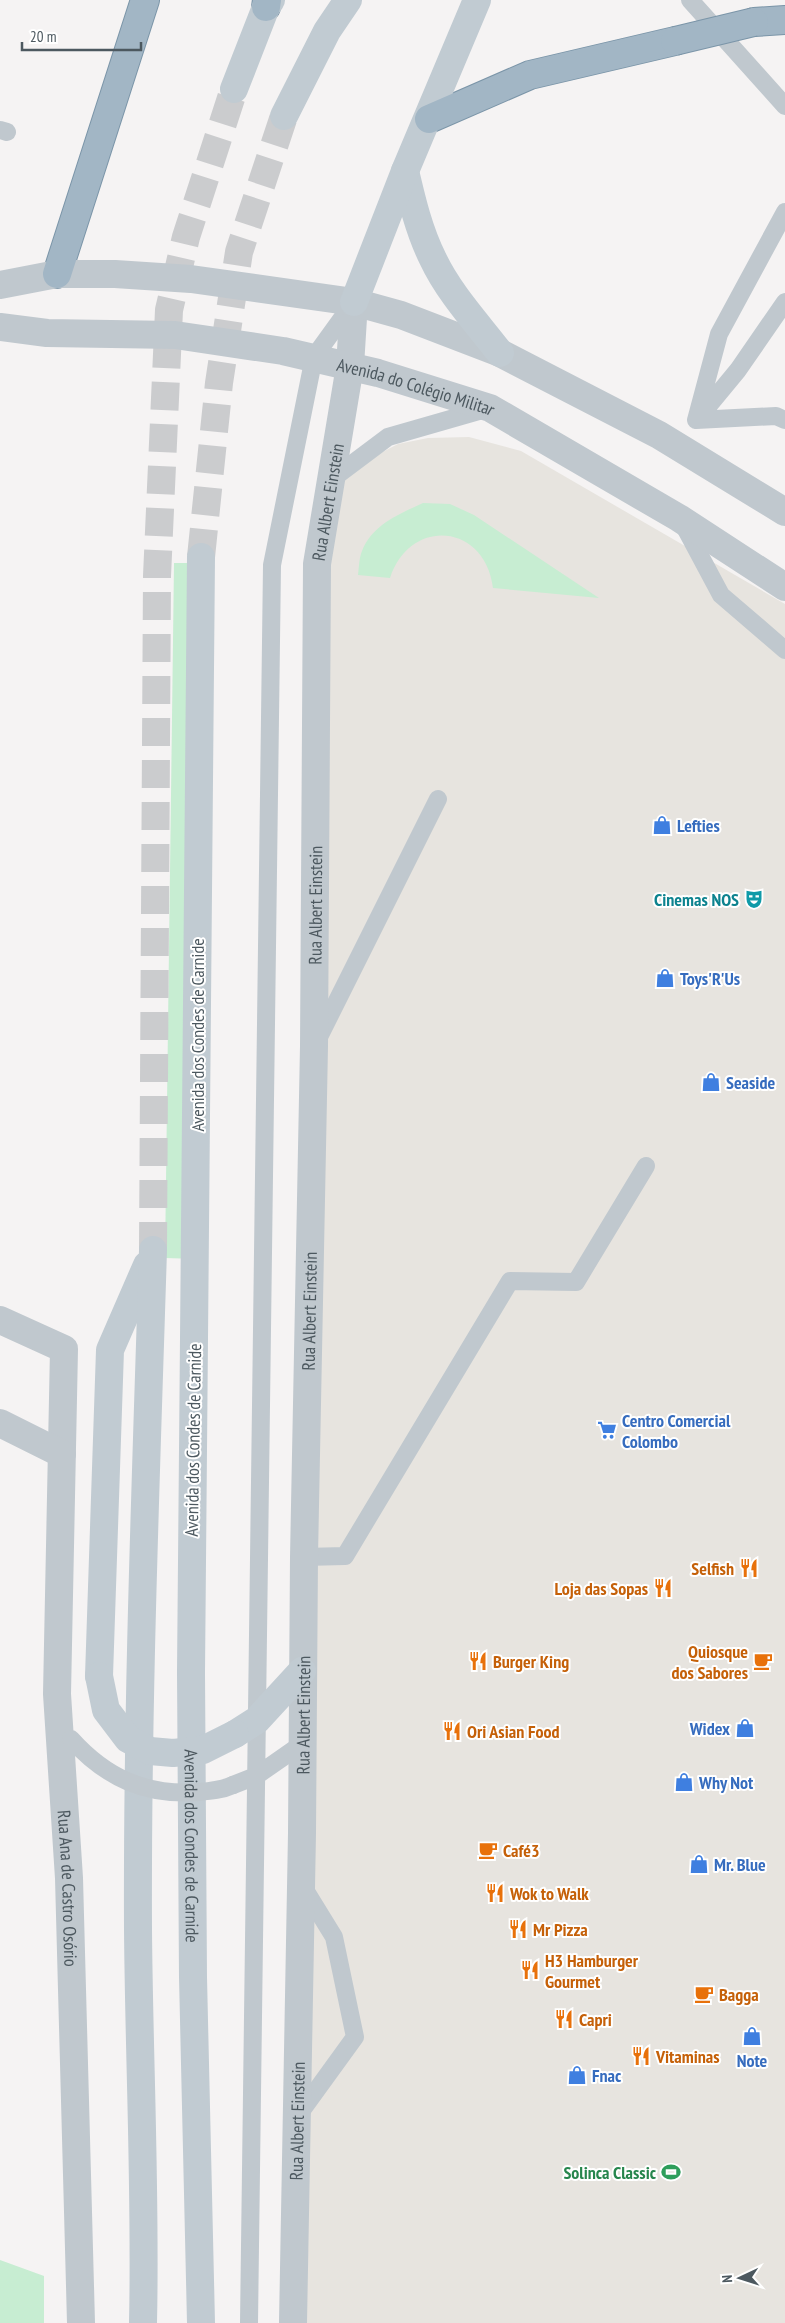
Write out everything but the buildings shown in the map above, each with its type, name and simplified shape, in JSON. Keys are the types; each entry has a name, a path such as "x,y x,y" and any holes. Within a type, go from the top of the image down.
{"highway":[{"path":"57,274 145,0"},
{"path":"428,119 530,76 754,22 785,20"}],"main road":[{"path":"284,116 327,31 348,0"},
{"path":"354,302 405,171 477,0"},
{"path":"234,89 268,2"},
{"path":"405,171 417,221 433,260 452,290 500,353"},
{"name":"Avenida dos Condes de Carnide","path":"201,557 191,1682 193,1977 201,2323"},
{"path":"143,2323 144,2264 138,1930 140,1676 153,1250 110,1350 99,1676 106,1710 128,1739 150,1751 173,1753 203,1750 246,1727 302,1671"}],"street":[{"path":"0,285 57,274 115,274 191,279 354,302 400,315 500,353 659,435 785,512"},
{"name":"Rua Albert Einstein","path":"293,2323 301,1883 302,1671 314,1046 316,564 350,366 354,302"},
{"name":"Avenida do Colégio Militar","path":"0,327 47,333 175,335 314,357 490,408 679,518 785,588"},
{"name":"Rua Ana de Castro Osório","path":"0,1320 64,1349 57,1694 69,1878 81,2323"},
{"path":"0,1423 62,1454"}],"lane":[{"path":"690,0 785,106"},
{"path":"696,420 719,334 785,212"},
{"path":"249,2323 256,1776 246,1727 272,565 314,357 354,302"},
{"path":"696,420 738,370 785,302"},
{"path":"332,479 388,437 490,408"},
{"path":"696,420 776,416 785,420"},
{"path":"679,518 721,594 785,650"},
{"path":"314,1046 438,798"},
{"path":"304,1557 345,1556 510,1281 576,1282 646,1166"},
{"path":"57,1694 71,1738 85,1754 102,1767 136,1785 173,1794 223,1790 256,1776 302,1744"},
{"path":"297,2117 355,2037 334,1937 301,1883"}],"shaded area":[{"name":"Centro Comercial Colombo","path":"469,437 521,451 785,604 785,2323 299,2323 322,564 345,478 369,459 398,444 428,438"}],"green space":[{"path":"423,503 450,504 474,515 599,598 493,588 487,566 476,550 462,540 446,536 429,537 413,545 400,558 390,578 358,575 361,554 372,534 387,521"},
{"path":"174,563 206,563 197,1259 165,1258"},
{"path":"0,2260 44,2276 44,2323 0,2323"}],"tunnel":[{"path":"153,1250 157,576 169,310 186,237 234,89"},
{"path":"201,557 219,383 239,252 284,116"}],"place":[{"name":"Lefties","path":"662,825"},
{"name":"Cinemas NOS","path":"754,899"},
{"name":"Toys'R'Us","path":"665,978"},
{"name":"Seaside","path":"711,1082"},
{"name":"Centro Comercial Colombo","path":"607,1430"},
{"name":"Selfish","path":"749,1568"},
{"name":"Loja das Sopas","path":"663,1588"},
{"name":"Burger King","path":"478,1661"},
{"name":"Quiosque dos Sabores","path":"763,1661"},
{"name":"Widex","path":"745,1728"},
{"name":"Ori Asian Food","path":"452,1731"},
{"name":"Why Not","path":"684,1782"},
{"name":"Café3","path":"488,1850"},
{"name":"Mr. Blue","path":"699,1864"},
{"name":"Wok to Walk","path":"495,1893"},
{"name":"Mr Pizza","path":"518,1929"},
{"name":"H3 Hamburger Gourmet","path":"530,1970"},
{"name":"Bagga","path":"704,1994"},
{"name":"Capri","path":"564,2019"},
{"name":"Note","path":"752,2036"},
{"name":"Vitaminas","path":"641,2056"},
{"name":"Fnac","path":"577,2075"},
{"name":"Solinca Classic","path":"671,2172"}]}
